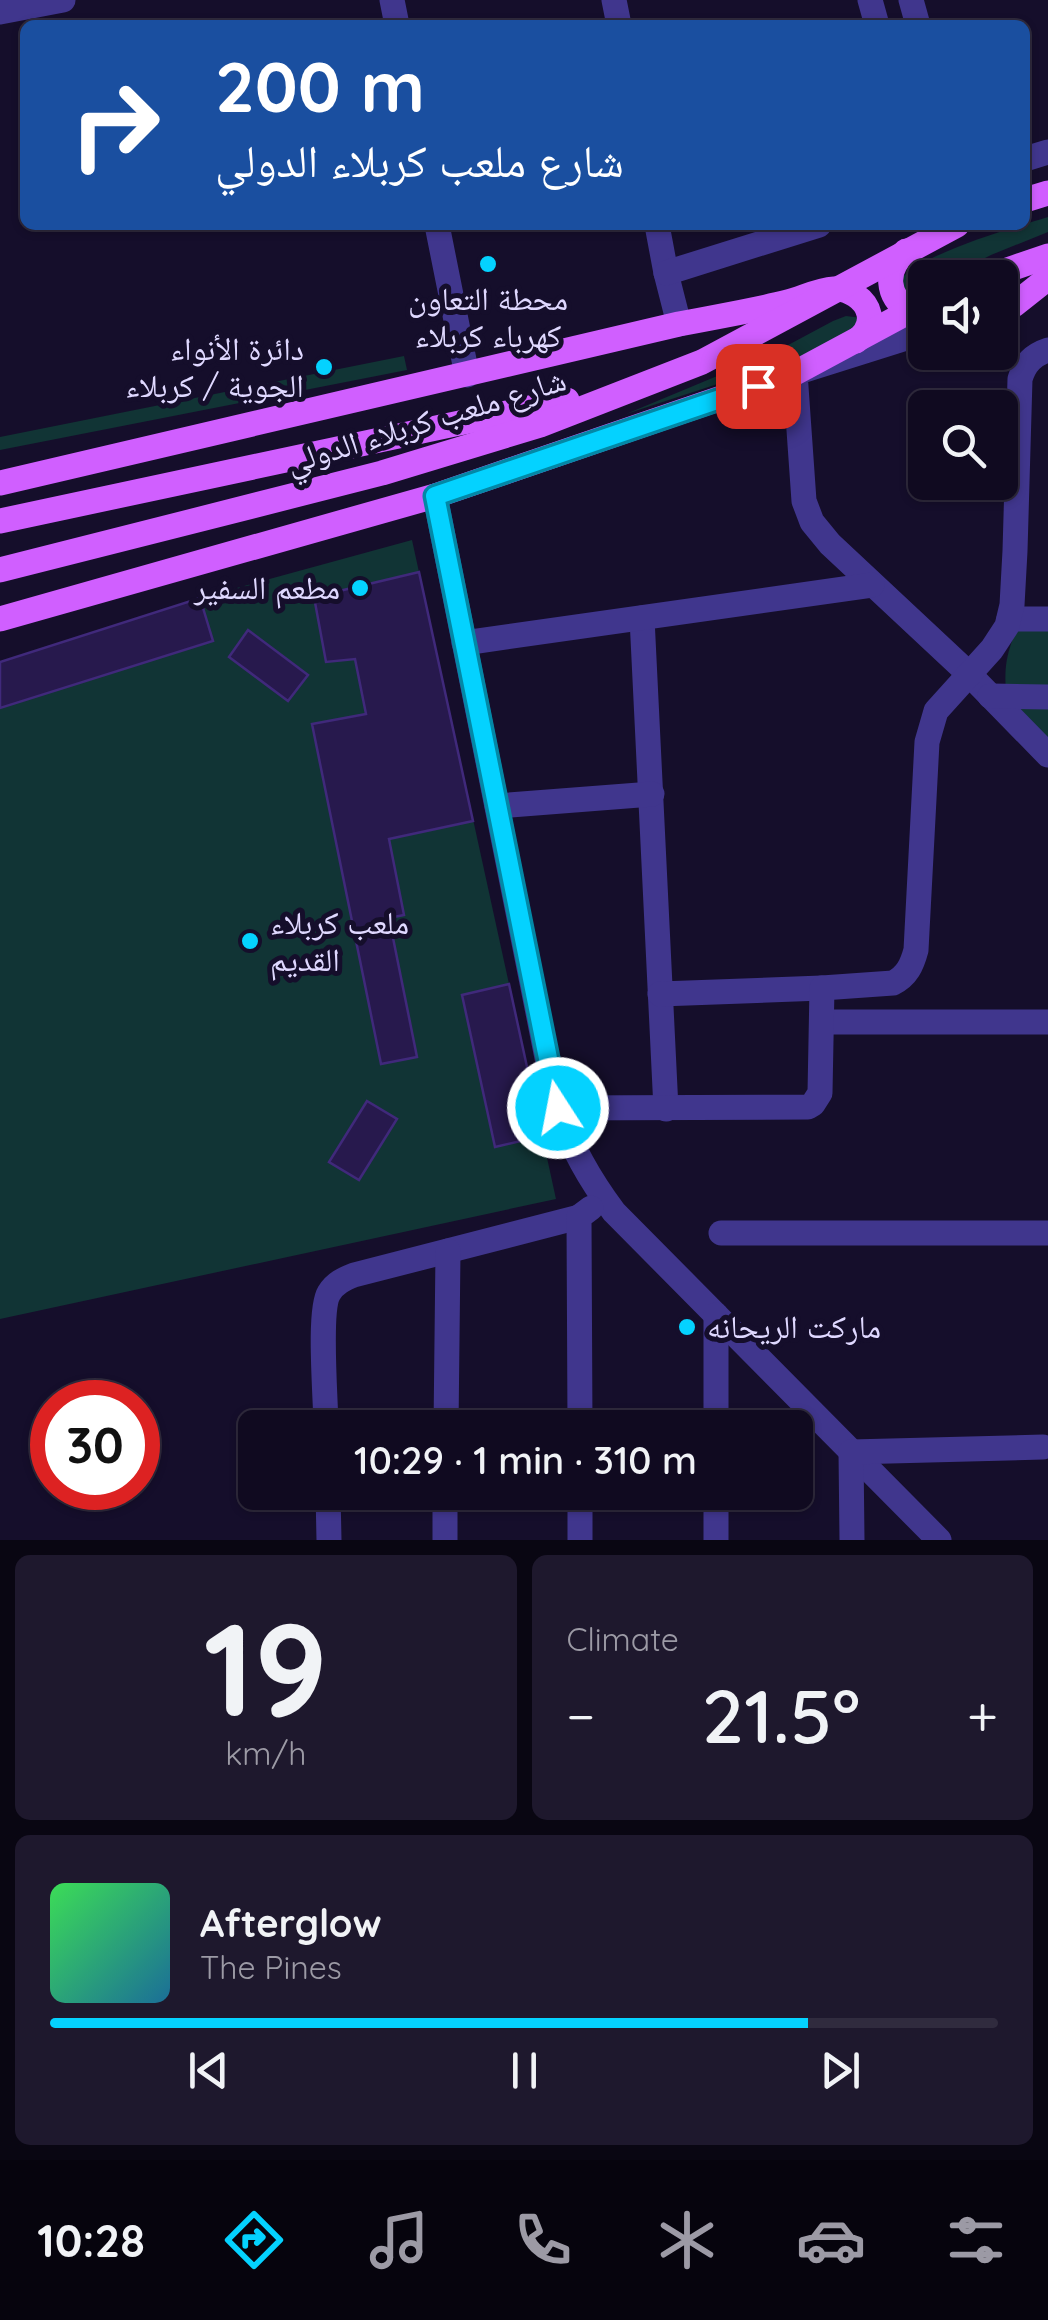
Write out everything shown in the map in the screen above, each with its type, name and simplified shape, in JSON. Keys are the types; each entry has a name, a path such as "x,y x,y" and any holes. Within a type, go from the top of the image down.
{"main road":[{"name":"شارع ملعب كربلاء الدولي","path":"0,570 448,454 540,425 702,362 947,230"},
{"path":"906,251 898,258 889,278 894,298 908,308"},
{"path":"1018,266 1048,256"},
{"path":"1018,299 1048,278"},
{"path":"0,482 836,288 857,296 869,314 864,335 855,342"},
{"path":"0,619 435,496 795,373 908,321"},
{"path":"0,521 553,404 678,371"}],"street":[{"path":"0,12 63,0"},
{"path":"438,230 467,375"},
{"path":"658,230 680,324"},
{"path":"666,273 803,230"},
{"path":"1018,304 1048,294"},
{"path":"908,321 795,373 804,502 812,522 830,544 968,673 1048,755"},
{"path":"660,994 893,983 911,966 916,950 926,742 936,711 992,649 1007,626 1016,551 1020,379 1026,364 1048,350"},
{"path":"435,496 558,1108 572,1146 614,1212 939,1540"},
{"path":"464,643 872,585"},
{"path":"642,618 666,1109"},
{"path":"1009,618 1048,619"},
{"path":"990,696 1048,696"},
{"path":"498,806 652,794"},
{"path":"558,1108 802,1108 814,1104 820,1088 822,988"},
{"path":"822,1022 1048,1022"},
{"path":"326,1410 323,1317 327,1295 340,1281 354,1274 579,1217 604,1199"},
{"path":"579,1217 580,1410"},
{"path":"721,1233 1048,1233"},
{"path":"446,1410 448,1250"},
{"path":"716,1316 716,1410"},
{"path":"851,1452 1044,1446"},
{"path":"851,1452 852,1540"},
{"path":"328,1510 329,1540"},
{"path":"444,1540 445,1510"},
{"path":"580,1510 580,1540"},
{"path":"716,1510 716,1540"}],"green space":[{"path":"1048,217 1048,232 981,260 929,260 1005,230 1030,230 1030,222"},
{"path":"908,272 908,298 895,284"},
{"path":"846,316 862,318 839,344 626,414 777,351"},
{"path":"404,356 407,370 0,450 0,437"},
{"name":"ملعب كربلاء القديم","path":"412,540 556,1199 0,1319 0,662 200,598"},
{"path":"1048,624 1048,746 1007,706 1005,673 1018,625"}],"building":[{"path":"419,572 473,821 389,839 404,915 389,918 417,1057 381,1064 312,724 366,714 355,659 326,662 314,597"},
{"path":"200,598 213,641 0,708 0,662"},
{"path":"248,630 308,675 288,701 229,657"},
{"path":"509,984 542,1136 495,1147 462,995"},
{"path":"367,1101 397,1119 359,1180 329,1162"}],"place":[{"name":"محطة التعاون كهرباء كربلاء","path":"488,264"},
{"name":"دائرة الأنواء الجوية / كربلاء","path":"324,367"},
{"name":"مطعم السفير","path":"360,588"},
{"name":"ملعب كربلاء القديم","path":"250,941"},
{"name":"ماركت الريحانه","path":"687,1327"}],"route":[{"path":"558,1108 435,496 758,386"}]}
